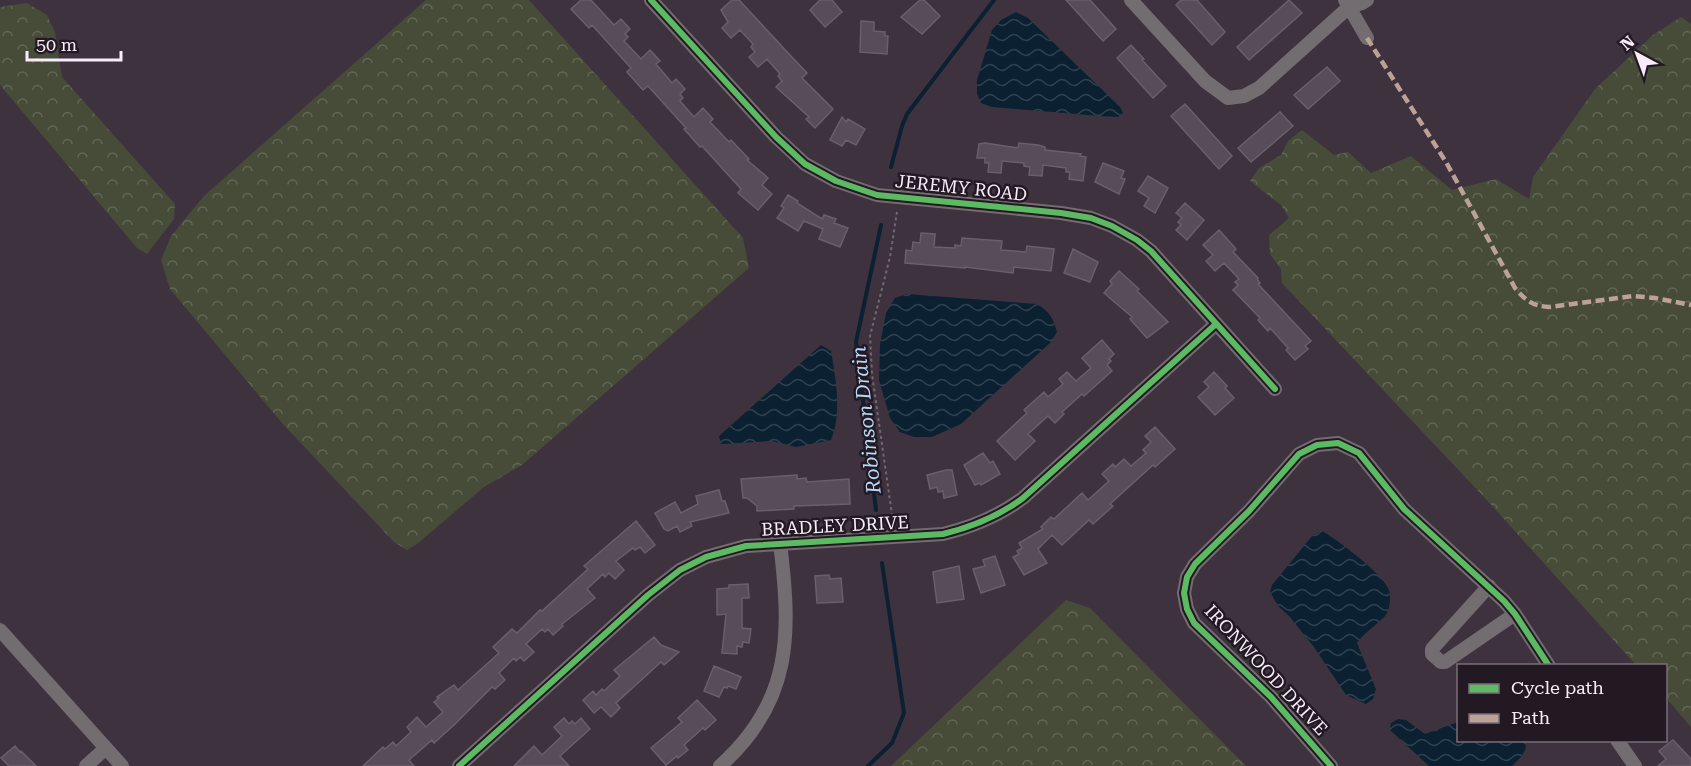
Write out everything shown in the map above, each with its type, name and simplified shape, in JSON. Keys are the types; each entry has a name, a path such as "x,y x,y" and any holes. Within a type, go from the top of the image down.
{"street":[{"name":"JEREMY ROAD","path":"651,0 776,137 815,171 857,190 877,195 1061,213 1091,218 1112,226 1151,251 1275,389"},
{"path":"1131,0 1205,81 1228,98 1244,96 1259,88 1347,3 1367,0"},
{"path":"1347,3 1367,38"},
{"name":"BRADLEY DRIVE","path":"459,766 667,578 706,557 746,546 943,534 961,530 995,516 1023,498 1216,324"},
{"name":"IRONWOOD DRIVE","path":"1331,766 1271,697 1194,623 1187,609 1184,585 1191,569 1304,451 1323,443 1344,445 1359,453 1404,509 1489,586 1515,614 1548,664"},
{"path":"720,766 740,747 759,722 770,701 782,665 786,630 780,543"},
{"path":"1489,586 1432,649 1432,654 1441,662 1445,662 1515,614"},
{"path":"0,630 122,766"},
{"path":"1618,742 1635,766"},
{"path":"86,766 105,748"}],"path":[{"path":"893,522 872,374 870,336 890,257 897,212"}],"green space":[{"path":"426,0 529,0 743,238 749,268 522,465 484,487 407,550 394,542 282,423 170,289 161,260 171,236 204,196"},
{"path":"27,3 47,15 55,32 62,77 175,204 174,219 147,254 137,248 0,85 0,7"},
{"path":"1681,17 1691,24 1691,727 1667,699 1667,664 1635,664 1484,497 1282,283 1281,269 1270,254 1269,235 1289,218 1281,205 1250,181 1259,168 1281,155 1288,141 1302,130 1334,155 1348,152 1371,173 1411,156 1452,190 1496,179 1529,199 1533,177 1595,89 1653,35"},
{"path":"1066,600 1090,608 1246,766 891,766"}],"water":[{"path":"1016,12 1028,18 1120,107 1123,113 1118,117 1100,116 992,107 981,103 977,94 977,80 992,30 1001,20"},
{"path":"907,294 1037,304 1050,316 1057,332 1050,343 961,424 932,437 914,437 900,432 890,418 879,380 880,344 886,313 895,298"},
{"path":"821,345 831,351 836,385 836,419 831,440 796,447 772,441 721,444 719,436"},
{"path":"1322,531 1370,567 1390,592 1387,613 1357,643 1376,689 1373,699 1366,704 1346,695 1314,647 1278,606 1270,592 1272,585 1313,535"},
{"path":"1398,719 1406,720 1425,734 1457,722 1457,742 1526,742 1525,749 1512,766 1429,766 1390,730 1391,723"}],"building":[{"path":"581,0 591,0 614,25 621,19 630,29 625,34 628,37 624,41 641,59 650,50 660,61 656,64 672,83 676,79 685,89 680,94 683,98 680,101 694,117 703,108 713,119 710,122 768,178 762,185 772,194 758,210 738,193 741,189 702,146 700,147 648,86 643,90 627,72 631,68 592,25 589,28 571,9"},
{"path":"732,0 739,0 807,73 802,78 833,109 815,128 806,119 809,117 776,87 782,81 778,76 780,74 767,59 758,67 749,57 755,52 751,47 753,44 740,30 731,38 722,28 728,22 721,10"},
{"path":"820,0 832,0 842,12 825,27 810,10"},
{"path":"920,0 924,0 940,16 922,34 901,17"},
{"path":"1066,0 1090,0 1116,29 1103,41"},
{"path":"1181,0 1197,0 1225,32 1212,45 1176,5"},
{"path":"1289,0 1302,13 1249,60 1237,47"},
{"path":"861,21 874,22 874,31 885,32 885,36 888,36 887,54 860,52"},
{"path":"1131,45 1166,86 1153,98 1117,58"},
{"path":"1327,67 1340,81 1308,109 1294,95"},
{"path":"1185,104 1232,156 1219,169 1171,116"},
{"path":"1280,112 1293,126 1251,162 1238,148"},
{"path":"842,117 846,122 848,119 865,129 856,145 846,140 842,146 830,140"},
{"path":"1019,143 1038,145 1045,147 1045,150 1081,154 1080,156 1086,157 1083,181 1069,179 1070,172 1066,172 1066,168 1043,165 1042,176 1029,175 1030,167 1024,166 1024,163 1002,161 1001,173 988,172 989,163 985,163 985,158 977,158 979,144 1018,148"},
{"path":"1103,163 1124,171 1121,178 1125,179 1119,194 1095,182"},
{"path":"1148,176 1168,188 1155,213 1144,206 1149,198 1138,191"},
{"path":"788,195 822,219 824,215 836,219 834,223 848,228 840,247 819,239 823,229 804,221 798,231 777,218 784,208 781,206"},
{"path":"1185,203 1204,220 1187,240 1176,230 1181,225 1178,222 1182,218 1176,213"},
{"path":"1219,230 1236,249 1233,252 1258,278 1260,283 1258,284 1311,341 1305,346 1308,349 1295,360 1286,350 1288,348 1270,328 1268,331 1258,320 1260,318 1233,290 1238,285 1235,282 1239,279 1224,263 1215,271 1206,261 1213,255 1203,245"},
{"path":"921,233 935,234 934,247 955,248 955,245 961,246 962,238 1002,241 1001,250 1026,252 1027,246 1054,249 1051,271 1014,267 1013,273 905,263 906,250 912,251 913,242 920,243"},
{"path":"1073,249 1098,262 1090,282 1064,273"},
{"path":"1119,271 1139,289 1137,291 1168,322 1147,338 1130,319 1132,317 1104,293 1112,284 1110,281"},
{"path":"1102,340 1114,354 1107,365 1112,371 1062,412 1064,414 1055,423 1048,416 1028,434 1035,441 1015,460 997,441 1027,413 1024,410 1044,392 1048,397 1063,384 1059,379 1067,372 1076,381 1091,368 1082,358"},
{"path":"1214,372 1234,398 1215,415 1198,397 1209,387 1204,382"},
{"path":"1155,427 1175,449 1155,467 1153,465 1110,504 1113,506 1093,524 1089,520 1062,545 1052,535 1038,549 1047,563 1024,575 1013,557 1019,554 1017,551 1022,548 1019,543 1043,529 1041,527 1051,517 1054,519 1082,493 1088,500 1109,481 1102,474 1113,464 1115,467 1124,459 1131,466 1146,453 1143,450 1151,442 1145,436"},
{"path":"983,453 990,463 993,461 1000,474 981,485 980,483 975,485 964,465"},
{"path":"952,470 957,495 944,498 943,491 938,492 937,487 930,489 927,475"},
{"path":"797,475 797,479 806,478 807,482 849,479 850,504 794,506 794,509 757,511 757,506 747,498 743,498 741,479"},
{"path":"719,490 729,513 690,522 692,526 680,532 677,526 668,531 664,529 655,513 675,502 681,513 698,504 696,496"},
{"path":"636,521 655,545 645,553 640,547 635,550 633,548 616,561 624,570 615,579 609,573 605,577 603,574 587,589 595,598 562,624 563,626 553,635 548,629 545,632 542,629 526,644 534,652 524,661 520,657 516,661 514,658 499,673 505,680 495,689 492,687 434,743 432,740 409,760 414,766 363,766 383,747 385,749 393,742 396,746 411,732 407,727 417,717 426,727 443,712 434,702 439,698 437,697 454,685 458,690 499,653 493,647 512,629 517,633 540,610 542,611 588,569 584,566"},
{"path":"995,556 1005,585 981,593 973,569 985,566 983,560"},
{"path":"959,566 964,599 937,603 933,572"},
{"path":"829,575 830,579 841,578 843,602 817,603 815,576"},
{"path":"748,584 749,598 742,598 742,628 751,629 749,643 743,642 742,647 737,646 737,654 722,653 726,614 717,615 717,589 729,588 729,585"},
{"path":"654,637 661,645 679,652 664,665 661,662 616,703 620,708 611,717 601,707 594,713 583,700 593,691 596,695 602,689 604,691 620,676 614,670"},
{"path":"714,666 741,677 736,689 724,687 719,697 704,691"},
{"path":"697,700 716,720 684,745 688,750 666,765 651,748 682,722 678,718"},
{"path":"564,718 569,724 572,721 575,724 581,718 590,729 560,756 569,766 514,766 534,746 542,755 562,736 554,727"},
{"path":"1673,740 1691,759 1691,766 1658,766 1666,759 1659,751"},
{"path":"15,746 36,766 9,766 1,758"}],"waterway":[{"name":"Robinson Drain","path":"891,167 907,114 994,0"},
{"name":"Robinson Drain","path":"876,510 856,342 881,225"},
{"name":"Robinson Drain","path":"868,766 892,743 904,713 882,563"}],"marked path":[{"path":"1367,38 1446,162 1515,288 1526,299 1534,304 1549,307 1634,296 1691,305"}],"cycle path":[{"path":"651,0 776,137 805,164 836,181 877,195 1061,213 1091,218 1112,226 1151,251 1275,389"},
{"path":"459,766 648,595 680,570 706,557 746,546 943,534 985,520 1023,498 1216,324"},
{"path":"1331,766 1271,697 1194,623 1187,609 1184,593 1187,577 1195,564 1249,511 1299,454 1317,445 1338,443 1359,453 1404,509 1504,601 1548,664"}]}
